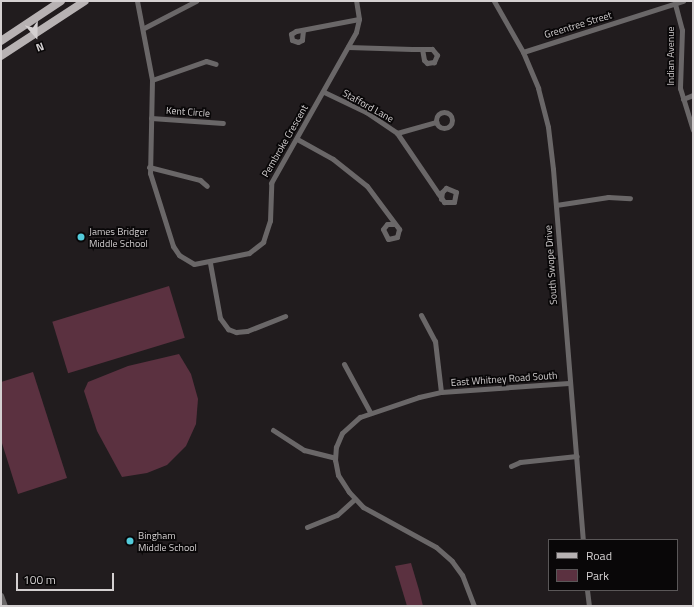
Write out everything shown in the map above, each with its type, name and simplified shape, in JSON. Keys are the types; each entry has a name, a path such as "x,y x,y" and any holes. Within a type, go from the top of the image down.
{"main road":[{"path":"1,41 60,1"},
{"path":"1,56 85,1"}],"street":[{"name":"Pembroke Crescent","path":"136,1 144,28 152,80 149,167 173,246 188,262 194,264 249,253 263,242 270,221 271,183 324,92 348,47 359,19"},
{"path":"144,28 196,1"},
{"path":"303,30 359,19 356,1"},
{"name":"South Swope Drive","path":"494,1 523,52 538,88 548,127 556,205 569,383 577,456 583,539"},
{"name":"Greentree Street","path":"523,52 683,1"},
{"name":"Indian Avenue","path":"675,4 682,30 678,76 693,130"},
{"path":"348,47 422,49"},
{"path":"152,80 206,61 216,64"},
{"name":"Stafford Lane","path":"324,92 371,116 397,133 441,198"},
{"path":"683,98 693,95"},
{"name":"Kent Circle","path":"151,118 223,123"},
{"path":"397,133 436,122"},
{"path":"297,139 351,172 377,198 394,224"},
{"path":"149,167 200,180 207,186"},
{"path":"556,205 608,197 630,198"},
{"path":"210,262 220,318 228,329 236,332 247,331 285,316"},
{"path":"421,315 434,341 441,392"},
{"path":"344,364 370,412"},
{"name":"East Whitney Road South","path":"335,458 342,433 353,422 370,412 441,392 569,383"},
{"path":"273,430 304,450 335,458 338,474 355,499 376,515 436,547 452,561 462,576 474,606"},
{"path":"511,466 520,462 577,456"},
{"path":"307,527 337,515 355,499"},
{"path":"587,591 589,606"},
{"path":"1,595 5,606"}],"green space":[{"path":"169,286 185,338 68,373 52,322"},
{"path":"179,354 191,374 198,399 196,424 186,446 167,465 147,473 122,477 97,431 84,391 88,382 128,366"},
{"path":"33,372 67,478 18,494 1,440 1,382"},
{"path":"411,563 423,606 407,606 395,566"}],"place":[{"name":"James Bridger Middle School","path":"81,237"},
{"name":"Bingham Middle School","path":"130,541"}]}
